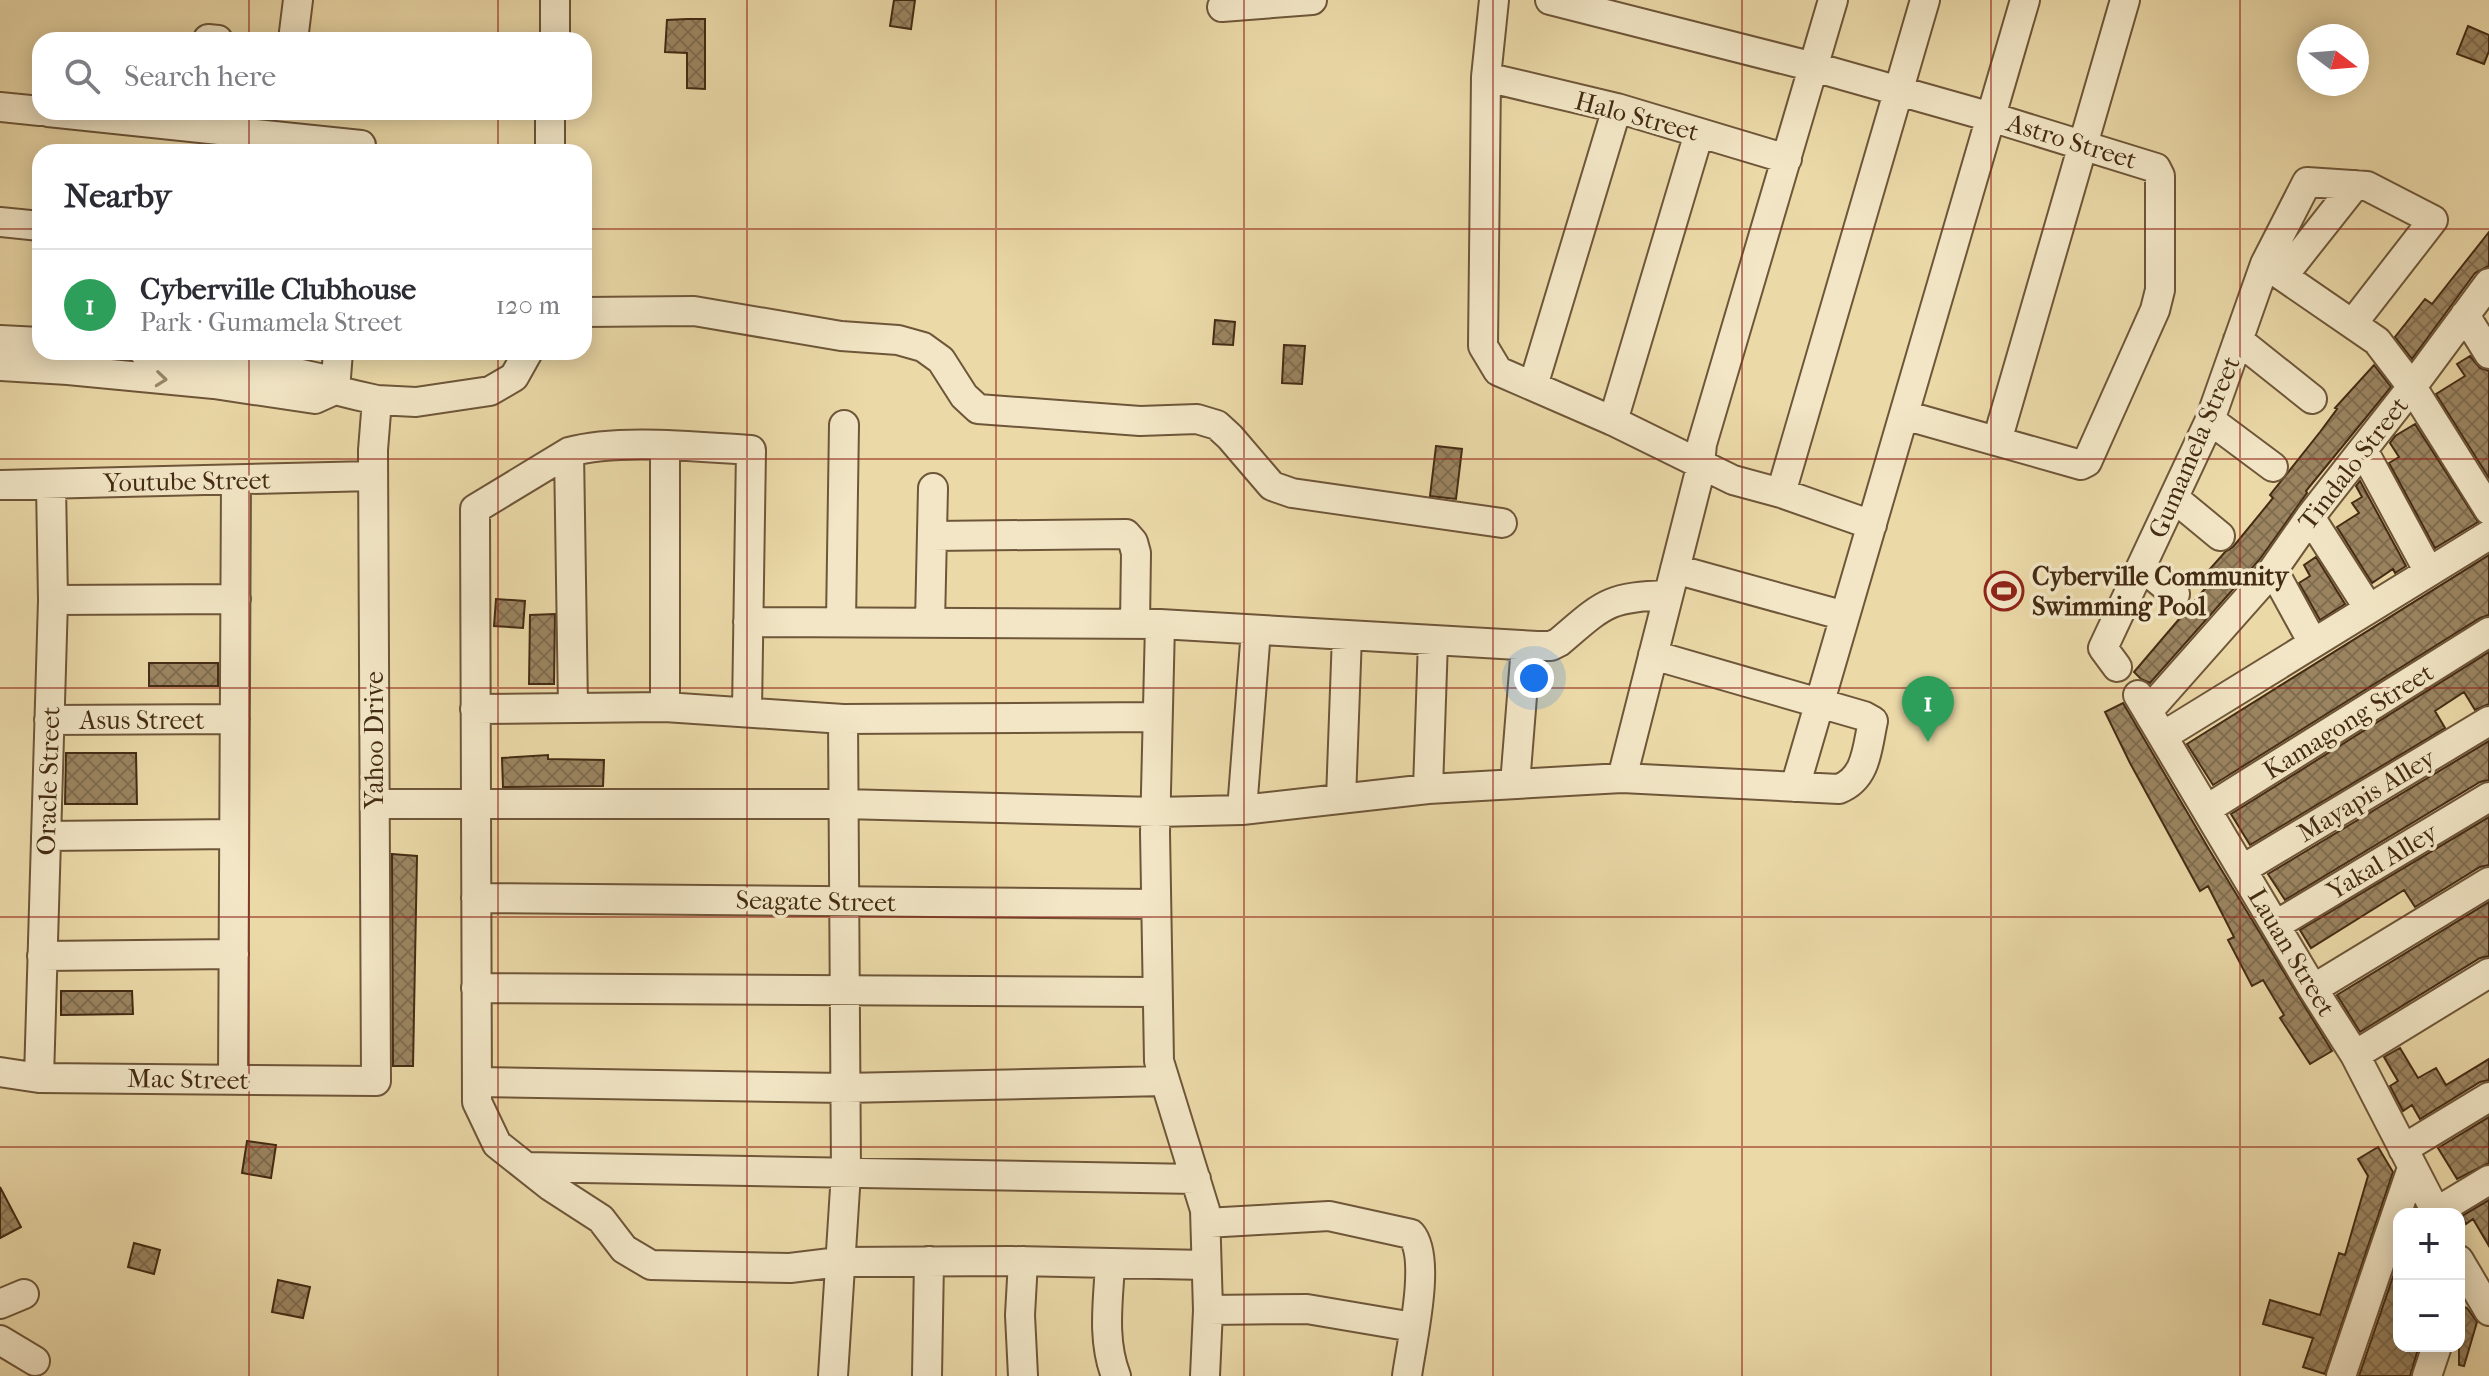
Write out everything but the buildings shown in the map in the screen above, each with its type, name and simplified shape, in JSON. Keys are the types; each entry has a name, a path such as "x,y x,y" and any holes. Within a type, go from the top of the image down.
{"street":[{"path":"294,32 298,0"},
{"path":"555,0 555,32"},
{"path":"1494,0 1486,77 1483,346 1498,371 1613,421 1733,480 1781,493 1872,525"},
{"name":"Astro Street","path":"1550,0 1814,67 2156,168 2160,176 2160,290 2155,310 2087,462 2081,465 1904,415"},
{"path":"1622,778 1699,475 1699,461 1833,0"},
{"path":"1781,493 1925,0"},
{"path":"1795,787 2025,0"},
{"path":"1997,441 2125,0"},
{"path":"1222,7 1294,1"},
{"name":"Halo Street","path":"1486,77 1617,108 1787,159"},
{"path":"0,107 32,110"},
{"path":"1533,386 1617,108"},
{"path":"124,120 352,144"},
{"path":"550,120 550,144"},
{"path":"1613,421 1699,133"},
{"path":"2274,270 2307,182 2367,186 2433,220 2353,323"},
{"path":"2274,270 2355,185"},
{"path":"0,222 32,225"},
{"path":"2274,270 2377,341 2412,387 2489,510"},
{"name":"Gumamela Street","path":"2117,667 2103,648 2210,420 2238,340 2274,270"},
{"name":"Tindalo Street","path":"2143,702 2273,570 2489,283"},
{"path":"592,312 694,311 841,336 898,340 923,347 941,360 964,396 978,409 1140,421 1197,419 1217,425 1272,486 1502,523"},
{"path":"2465,315 2489,354"},
{"path":"0,340 32,342"},
{"path":"2238,340 2312,399"},
{"path":"231,360 319,378 335,390 377,400 416,402 490,391 514,377 524,360"},
{"path":"335,390 337,360"},
{"path":"0,366 214,384 315,399 335,390"},
{"name":"Yahoo Drive","path":"376,1081 373,476 377,400"},
{"path":"2210,420 2273,467"},
{"path":"841,622 844,425"},
{"path":"665,446 665,707"},
{"path":"747,711 751,450 665,446 586,447 569,452 475,509 477,1102 497,1144 601,1219 624,1249 651,1265 790,1268 839,1262 929,1261 1206,1265"},
{"path":"2363,450 2429,572"},
{"path":"569,452 573,707"},
{"name":"Youtube Street","path":"0,485 373,476"},
{"path":"233,1080 236,480"},
{"name":"Oracle Street","path":"39,1078 53,600 51,485"},
{"path":"930,623 933,488"},
{"path":"2174,498 2220,536"},
{"path":"2310,517 2369,609"},
{"path":"933,536 1126,534 1133,542 1148,624 1157,717 1156,992 1159,1061 1196,1179 1206,1223 1208,1310 1205,1376"},
{"path":"2163,736 2489,535"},
{"path":"2142,567 2175,594"},
{"path":"2273,570 2313,643"},
{"path":"748,622 1148,624 1551,646 1606,603 1671,582 1845,616"},
{"path":"53,600 236,599"},
{"path":"1242,810 1256,630"},
{"name":"Kamagong Street","path":"2207,809 2489,632"},
{"path":"1341,799 1347,635"},
{"path":"1428,789 1433,640"},
{"path":"1515,784 1526,646"},
{"path":"375,804 843,804 1156,812 1242,810 1428,789 1622,778 1839,789 1852,784 1861,772 1873,721 1653,655"},
{"name":"Lauan Street","path":"2143,702 2355,1055 2433,1208"},
{"path":"475,709 665,707 843,719 1157,717"},
{"name":"Asus Street","path":"49,720 235,719"},
{"path":"833,1376 846,1173 843,719"},
{"name":"Mayapis Alley","path":"2243,869 2489,721"},
{"name":"Yakal Alley","path":"2276,925 2489,797"},
{"path":"46,836 234,834"},
{"path":"2313,989 2489,882"},
{"name":"Seagate Street","path":"476,898 1156,904"},
{"path":"42,956 234,954"},
{"path":"2355,1055 2489,973"},
{"path":"476,988 1156,992"},
{"name":"Mac Street","path":"0,1072 39,1078 376,1081"},
{"path":"477,1082 845,1088 1165,1081"},
{"path":"2341,1376 2408,1158 2489,1097"},
{"path":"526,1167 1196,1179"},
{"path":"2444,1208 2489,1180"},
{"path":"1206,1223 1329,1216 1411,1234 1417,1241 1421,1270 1407,1376"},
{"path":"927,1376 929,1261"},
{"path":"1023,1261 1020,1315 1023,1376"},
{"path":"1110,1265 1106,1330 1116,1376"},
{"path":"2468,1271 2489,1311"},
{"path":"1208,1310 1307,1309 1413,1327"},
{"path":"0,1340 35,1361"},
{"path":"2427,1376 2435,1352"}],"place":[{"name":"Cyberville Community Swimming Pool","path":"2004,591"},
{"name":"Cyberville Clubhouse","path":"1928,742"}]}
